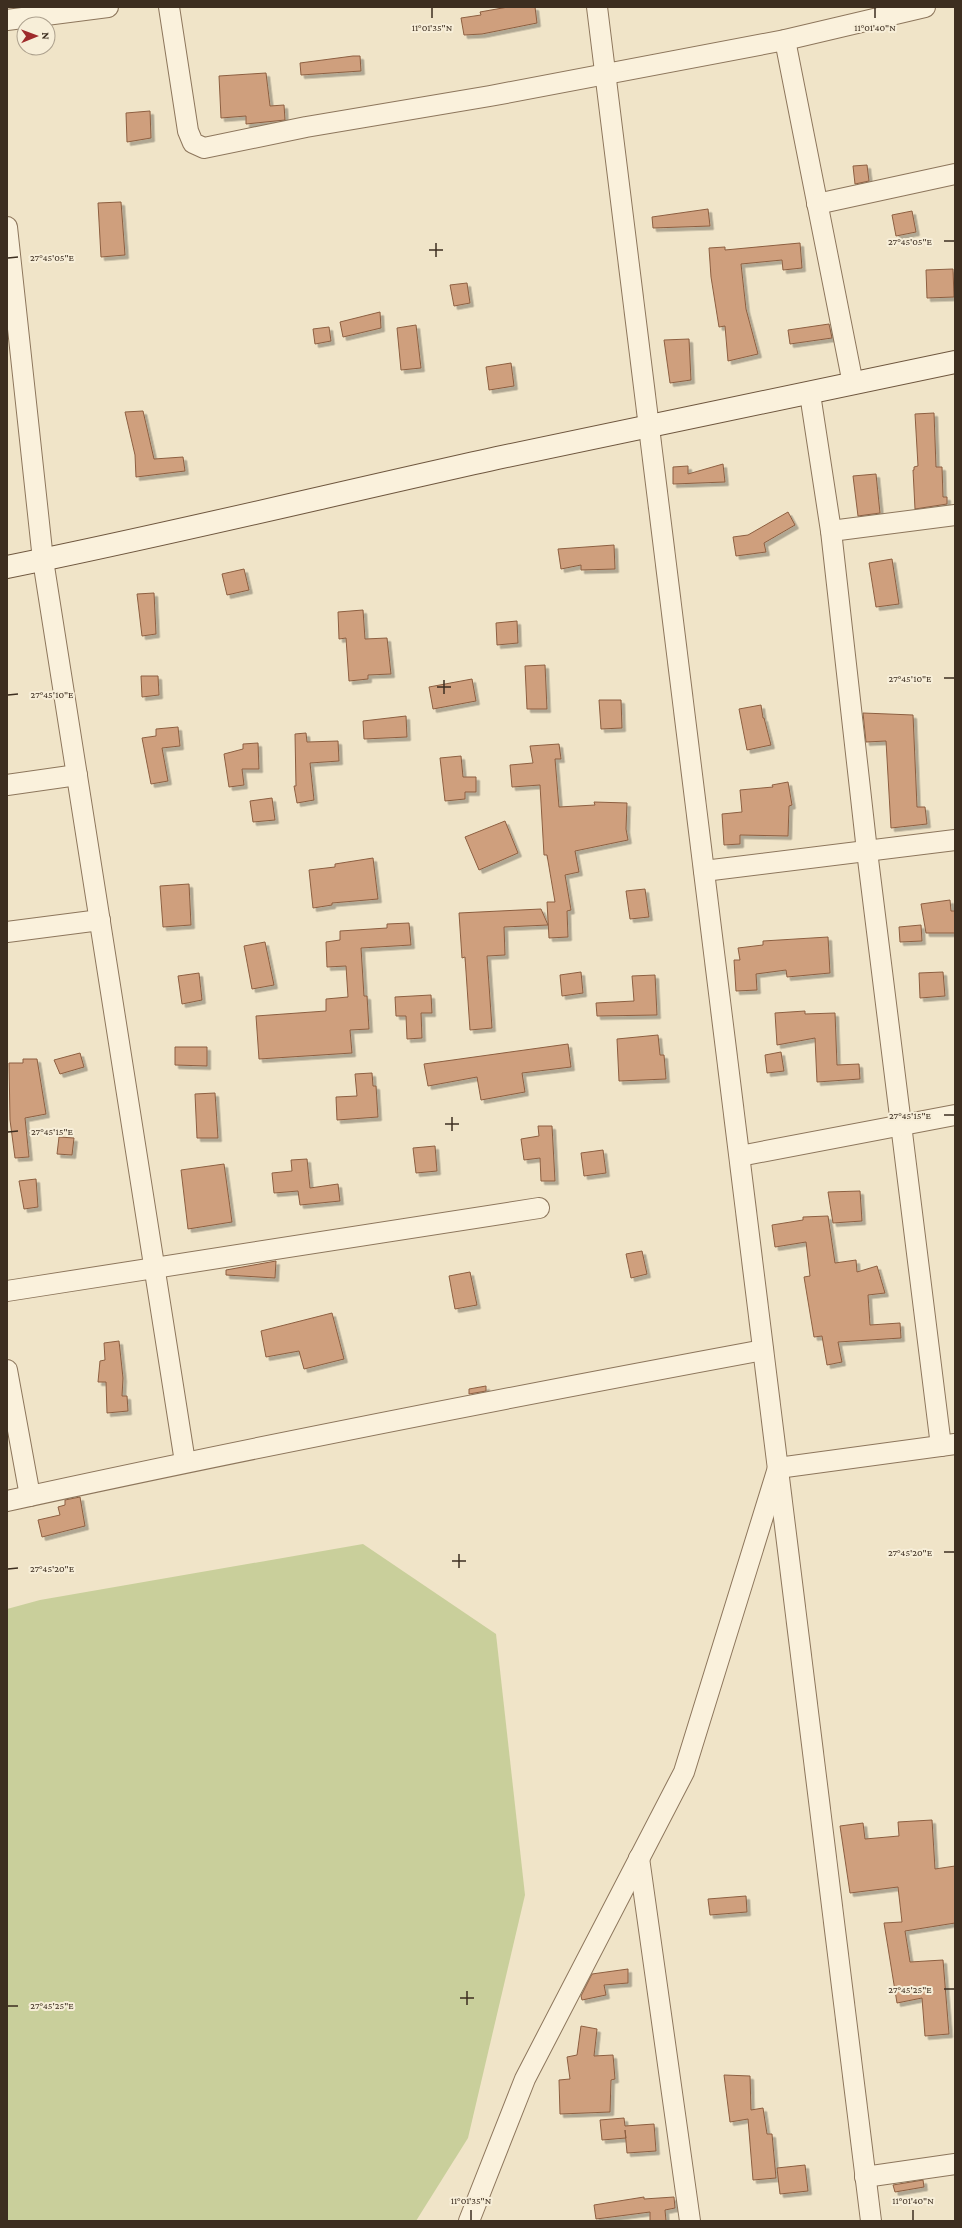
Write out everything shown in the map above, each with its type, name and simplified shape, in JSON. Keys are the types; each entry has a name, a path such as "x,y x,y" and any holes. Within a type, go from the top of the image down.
{"street":[{"path":"7,20 108,7"},
{"path":"170,7 188,131 193,143 204,148 306,126 490,96 785,40 925,7"},
{"path":"598,7 871,2221"},
{"path":"785,40 854,384"},
{"path":"817,204 955,174"},
{"path":"7,227 15,380 185,1462"},
{"path":"7,567 649,425 810,394 955,362"},
{"path":"778,1468 948,1445 901,1125 867,851 831,531 810,394"},
{"path":"831,531 955,515"},
{"path":"7,785 77,775"},
{"path":"704,871 955,840"},
{"path":"7,932 100,920"},
{"path":"740,1156 955,1115"},
{"path":"7,1290 539,1208"},
{"path":"7,1501 185,1462 451,1408 763,1350"},
{"path":"7,1370 12,1422 30,1496"},
{"path":"469,2221 525,2079 684,1772 778,1468"},
{"path":"639,1858 690,2221"},
{"path":"865,2177 955,2164"}],"green space":[{"path":"363,1544 496,1634 525,1895 468,2138 416,2221 7,2221 7,1609 40,1600"}],"building":[{"path":"508,7 535,7 537,23 482,34 464,35 461,18 481,15 480,12"},
{"path":"360,56 361,71 301,75 300,63"},
{"path":"266,73 270,106 284,105 285,120 246,124 246,116 221,118 219,76"},
{"path":"150,111 151,138 127,142 126,113"},
{"path":"867,165 869,181 855,184 853,166"},
{"path":"121,202 125,255 101,257 98,203"},
{"path":"708,209 710,226 653,228 652,217"},
{"path":"912,211 916,232 896,236 892,215"},
{"path":"800,243 802,268 783,270 782,260 741,264 746,309 758,354 728,361 725,326 719,327 711,277 709,248 725,247 725,250"},
{"path":"953,269 954,297 927,298 926,270"},
{"path":"467,283 470,303 454,306 450,285"},
{"path":"380,312 381,328 343,337 340,322"},
{"path":"829,324 832,338 790,344 788,330"},
{"path":"416,325 421,368 401,370 397,328"},
{"path":"329,327 331,341 315,344 313,329"},
{"path":"689,339 691,380 670,383 664,340"},
{"path":"511,363 514,386 489,390 486,367"},
{"path":"143,411 154,459 183,457 185,471 136,477 135,455 125,412"},
{"path":"934,413 936,467 942,467 943,497 947,497 947,504 915,509 913,470 914,467 918,466 915,414"},
{"path":"723,464 725,482 673,484 673,467 688,466 688,474"},
{"path":"876,474 880,513 858,516 853,476"},
{"path":"788,512 795,525 764,543 766,552 736,556 733,537 748,535"},
{"path":"614,545 615,569 581,570 581,565 561,569 558,549"},
{"path":"892,559 899,604 876,607 869,563"},
{"path":"244,569 249,590 227,595 222,574"},
{"path":"154,593 156,634 142,636 137,594"},
{"path":"363,610 365,639 387,638 391,674 368,675 368,679 349,681 346,638 339,639 338,612"},
{"path":"517,621 518,643 497,645 496,623"},
{"path":"545,665 547,709 527,709 525,666"},
{"path":"141,676 158,676 159,695 142,697"},
{"path":"472,679 476,701 433,709 429,687"},
{"path":"599,700 621,700 622,728 601,729"},
{"path":"761,705 763,718 771,745 747,750 739,709"},
{"path":"863,713 913,715 917,807 925,807 927,824 891,828 886,741 866,742"},
{"path":"406,716 407,737 364,739 363,721"},
{"path":"178,727 180,746 162,748 168,781 151,784 142,738 156,736 156,729"},
{"path":"306,733 307,742 338,741 339,761 310,763 314,800 297,803 294,786 296,786 295,734"},
{"path":"258,743 259,769 242,769 244,785 229,787 224,754 243,749 243,744"},
{"path":"559,744 561,759 555,759 559,807 595,805 594,802 627,803 626,829 628,840 575,851 579,872 565,875 571,910 567,911 568,937 549,938 547,902 555,902 547,855 544,855 540,785 512,787 510,765 533,763 530,746"},
{"path":"461,756 463,777 476,777 476,792 465,792 465,799 445,801 440,758"},
{"path":"788,782 792,805 789,806 788,836 740,835 740,844 724,845 722,814 742,812 740,790 773,787 772,785"},
{"path":"272,798 275,820 253,822 250,801"},
{"path":"505,821 518,853 479,870 465,837"},
{"path":"373,858 378,899 332,903 332,905 313,908 309,870 335,867 335,864"},
{"path":"189,884 191,925 163,927 160,886"},
{"path":"645,889 649,917 630,919 626,891"},
{"path":"950,900 951,911 955,911 955,933 926,933 921,904"},
{"path":"541,909 548,925 504,927 505,955 487,956 492,1028 470,1030 465,957 462,958 459,913"},
{"path":"409,923 411,945 361,948 364,996 367,996 369,1029 350,1030 352,1053 259,1059 256,1016 326,1011 326,999 348,997 346,966 327,967 326,942 340,940 340,931 387,928 387,924"},
{"path":"921,925 922,941 900,942 899,927"},
{"path":"828,937 830,973 787,977 786,970 756,974 757,990 736,991 734,960 740,960 738,948 763,945 763,941"},
{"path":"265,942 274,985 252,989 244,946"},
{"path":"581,972 583,993 562,996 560,975"},
{"path":"943,972 945,996 920,998 919,973"},
{"path":"199,973 202,1000 182,1004 178,976"},
{"path":"655,975 657,1015 597,1016 596,1003 634,1001 632,976"},
{"path":"431,995 432,1013 421,1013 422,1038 407,1039 406,1016 396,1016 395,997"},
{"path":"805,1011 805,1014 835,1013 837,1065 859,1064 860,1079 817,1082 815,1038 777,1045 775,1013"},
{"path":"658,1035 660,1055 664,1055 666,1079 619,1081 617,1039"},
{"path":"568,1044 571,1067 522,1073 525,1092 481,1100 477,1077 428,1086 424,1064"},
{"path":"175,1047 207,1047 207,1066 175,1065"},
{"path":"781,1052 784,1071 767,1073 765,1055"},
{"path":"80,1053 84,1067 60,1074 54,1060"},
{"path":"23,1059 37,1059 46,1114 25,1118 29,1157 15,1158 10,1120 9,1063 23,1063"},
{"path":"372,1073 373,1086 376,1086 378,1117 337,1120 336,1097 357,1096 355,1074"},
{"path":"215,1093 218,1138 197,1138 195,1094"},
{"path":"538,1126 552,1126 555,1181 541,1181 540,1158 524,1160 521,1139 539,1136"},
{"path":"59,1137 74,1138 72,1155 57,1154"},
{"path":"435,1146 437,1171 416,1173 413,1148"},
{"path":"603,1150 606,1173 584,1176 581,1153"},
{"path":"307,1159 310,1188 338,1184 340,1201 300,1205 298,1191 274,1193 272,1173 292,1171 291,1160"},
{"path":"224,1164 232,1222 188,1229 181,1170"},
{"path":"36,1179 38,1207 24,1209 19,1181"},
{"path":"860,1191 862,1221 833,1223 828,1192"},
{"path":"828,1216 835,1263 856,1260 857,1272 877,1266 885,1293 868,1295 870,1325 900,1323 901,1338 838,1342 842,1362 827,1365 822,1336 814,1337 804,1277 810,1276 806,1242 775,1247 772,1225 803,1220 803,1217"},
{"path":"642,1251 647,1274 631,1278 626,1254"},
{"path":"276,1261 275,1278 226,1275 226,1270"},
{"path":"470,1272 477,1305 455,1309 449,1276"},
{"path":"332,1313 344,1359 304,1369 299,1351 266,1357 261,1331"},
{"path":"119,1341 123,1378 122,1396 127,1396 128,1411 107,1413 106,1382 98,1382 100,1361 105,1360 104,1343"},
{"path":"486,1386 486,1391 469,1394 469,1389"},
{"path":"80,1497 85,1526 42,1537 38,1520 60,1515 58,1507 65,1505 65,1500"},
{"path":"932,1820 935,1869 955,1866 955,1923 905,1931 910,1962 943,1960 949,2034 925,2036 922,1998 897,2003 884,1923 902,1922 898,1887 850,1893 840,1826 863,1823 865,1839 899,1836 898,1822"},
{"path":"746,1896 747,1912 710,1915 708,1899"},
{"path":"628,1969 628,1983 604,1985 606,1995 582,2000 581,1996 592,1974"},
{"path":"581,2026 597,2029 594,2056 613,2055 615,2079 611,2080 610,2112 560,2114 559,2080 570,2079 567,2057 577,2055"},
{"path":"724,2075 750,2076 751,2110 763,2108 767,2134 772,2134 776,2178 753,2180 748,2119 730,2122"},
{"path":"624,2118 625,2126 654,2124 656,2151 627,2153 626,2138 602,2140 600,2120"},
{"path":"805,2165 808,2191 780,2194 777,2168"},
{"path":"923,2180 924,2187 895,2192 893,2185"},
{"path":"644,2197 644,2199 674,2197 675,2208 665,2210 666,2221 650,2221 650,2212 596,2219 594,2205"}]}
